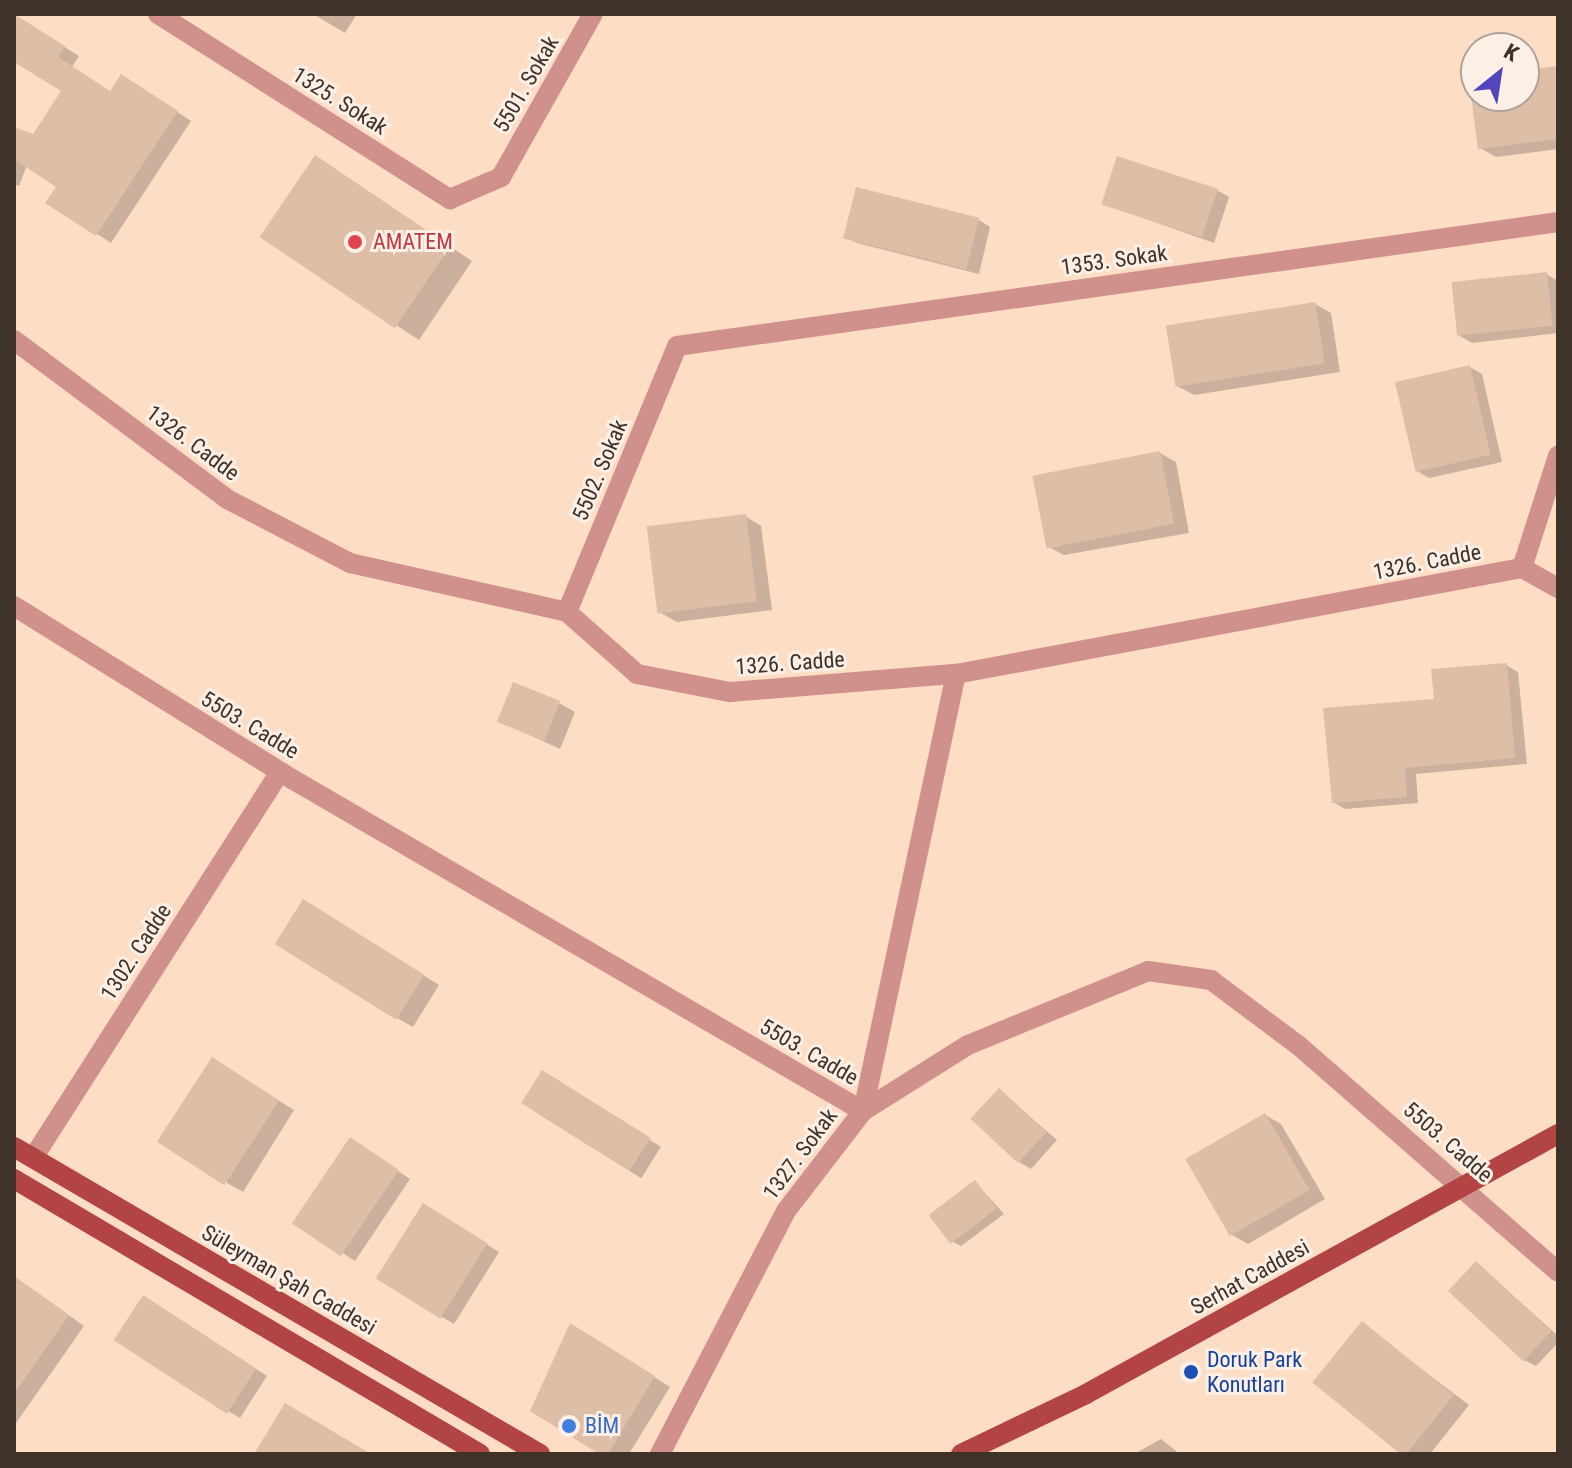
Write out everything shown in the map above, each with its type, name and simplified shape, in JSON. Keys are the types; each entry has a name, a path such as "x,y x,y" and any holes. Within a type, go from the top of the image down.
{"main road":[{"name":"Serhat Caddesi","path":"961,1454 1086,1394 1558,1134"},
{"name":"Süleyman Şah Caddesi","path":"14,1147 540,1454"},
{"path":"15,1181 480,1454"}],"street":[{"name":"1325. Sokak","path":"158,14 450,199 501,177"},
{"name":"5501. Sokak","path":"501,177 593,14"},
{"name":"1353. Sokak","path":"677,346 1558,222"},
{"name":"1326. Cadde","path":"14,340 227,499 350,563 567,612 637,674 730,692 956,674 1522,568"},
{"name":"5502. Sokak","path":"567,612 677,346"},
{"path":"1558,456 1522,568 1558,588"},
{"name":"5503. Cadde","path":"14,606 280,772 863,1111 968,1045 1148,971 1211,980 1298,1045 1558,1272"},
{"name":"1327. Sokak","path":"660,1454 786,1211 863,1111 956,674"},
{"name":"1302. Cadde","path":"33,1158 280,772"}],"building":[{"path":"14,14 65,46 58,57 110,91 121,74 178,111 96,236 45,203 56,187 14,159 14,127 33,134 61,91 14,62"},
{"path":"1558,66 1558,139 1478,149 1473,112 1540,112 1540,68"},
{"name":"AMATEM","path":"315,155 450,246 395,328 260,237"},
{"path":"1117,156 1218,189 1202,237 1101,205"},
{"path":"856,187 979,218 966,269 843,238"},
{"path":"1547,272 1553,326 1457,336 1452,282"},
{"path":"1315,302 1325,363 1176,387 1166,326"},
{"path":"1470,365 1491,455 1416,472 1395,382"},
{"path":"1160,451 1174,524 1047,548 1032,476"},
{"path":"746,514 757,601 657,614 647,526"},
{"path":"1507,663 1515,758 1405,768 1407,797 1332,803 1323,708 1434,699 1431,669"},
{"path":"513,682 560,701 544,741 497,722"},
{"path":"303,899 424,975 396,1020 275,944"},
{"path":"212,1057 279,1101 224,1185 157,1142"},
{"path":"542,1070 651,1138 630,1171 521,1103"},
{"path":"999,1088 1047,1132 1018,1163 970,1119"},
{"path":"1265,1113 1310,1190 1230,1236 1185,1159"},
{"path":"350,1137 399,1170 341,1256 292,1223"},
{"path":"975,1180 997,1209 950,1244 929,1215"},
{"path":"423,1203 487,1243 440,1319 376,1278"},
{"path":"1476,1261 1551,1331 1523,1361 1448,1291"},
{"path":"14,1276 69,1315 14,1394"},
{"path":"143,1295 256,1369 227,1414 114,1340"},
{"path":"1362,1321 1454,1395 1406,1454 1401,1454 1312,1382"},
{"path":"570,1323 655,1376 608,1454 599,1454 530,1411"},
{"path":"285,1403 371,1454 254,1454"}],"place":[{"name":"AMATEM","path":"355,242"},
{"name":"Doruk Park Konutları","path":"1191,1372"},
{"name":"BİM","path":"569,1426"}]}
